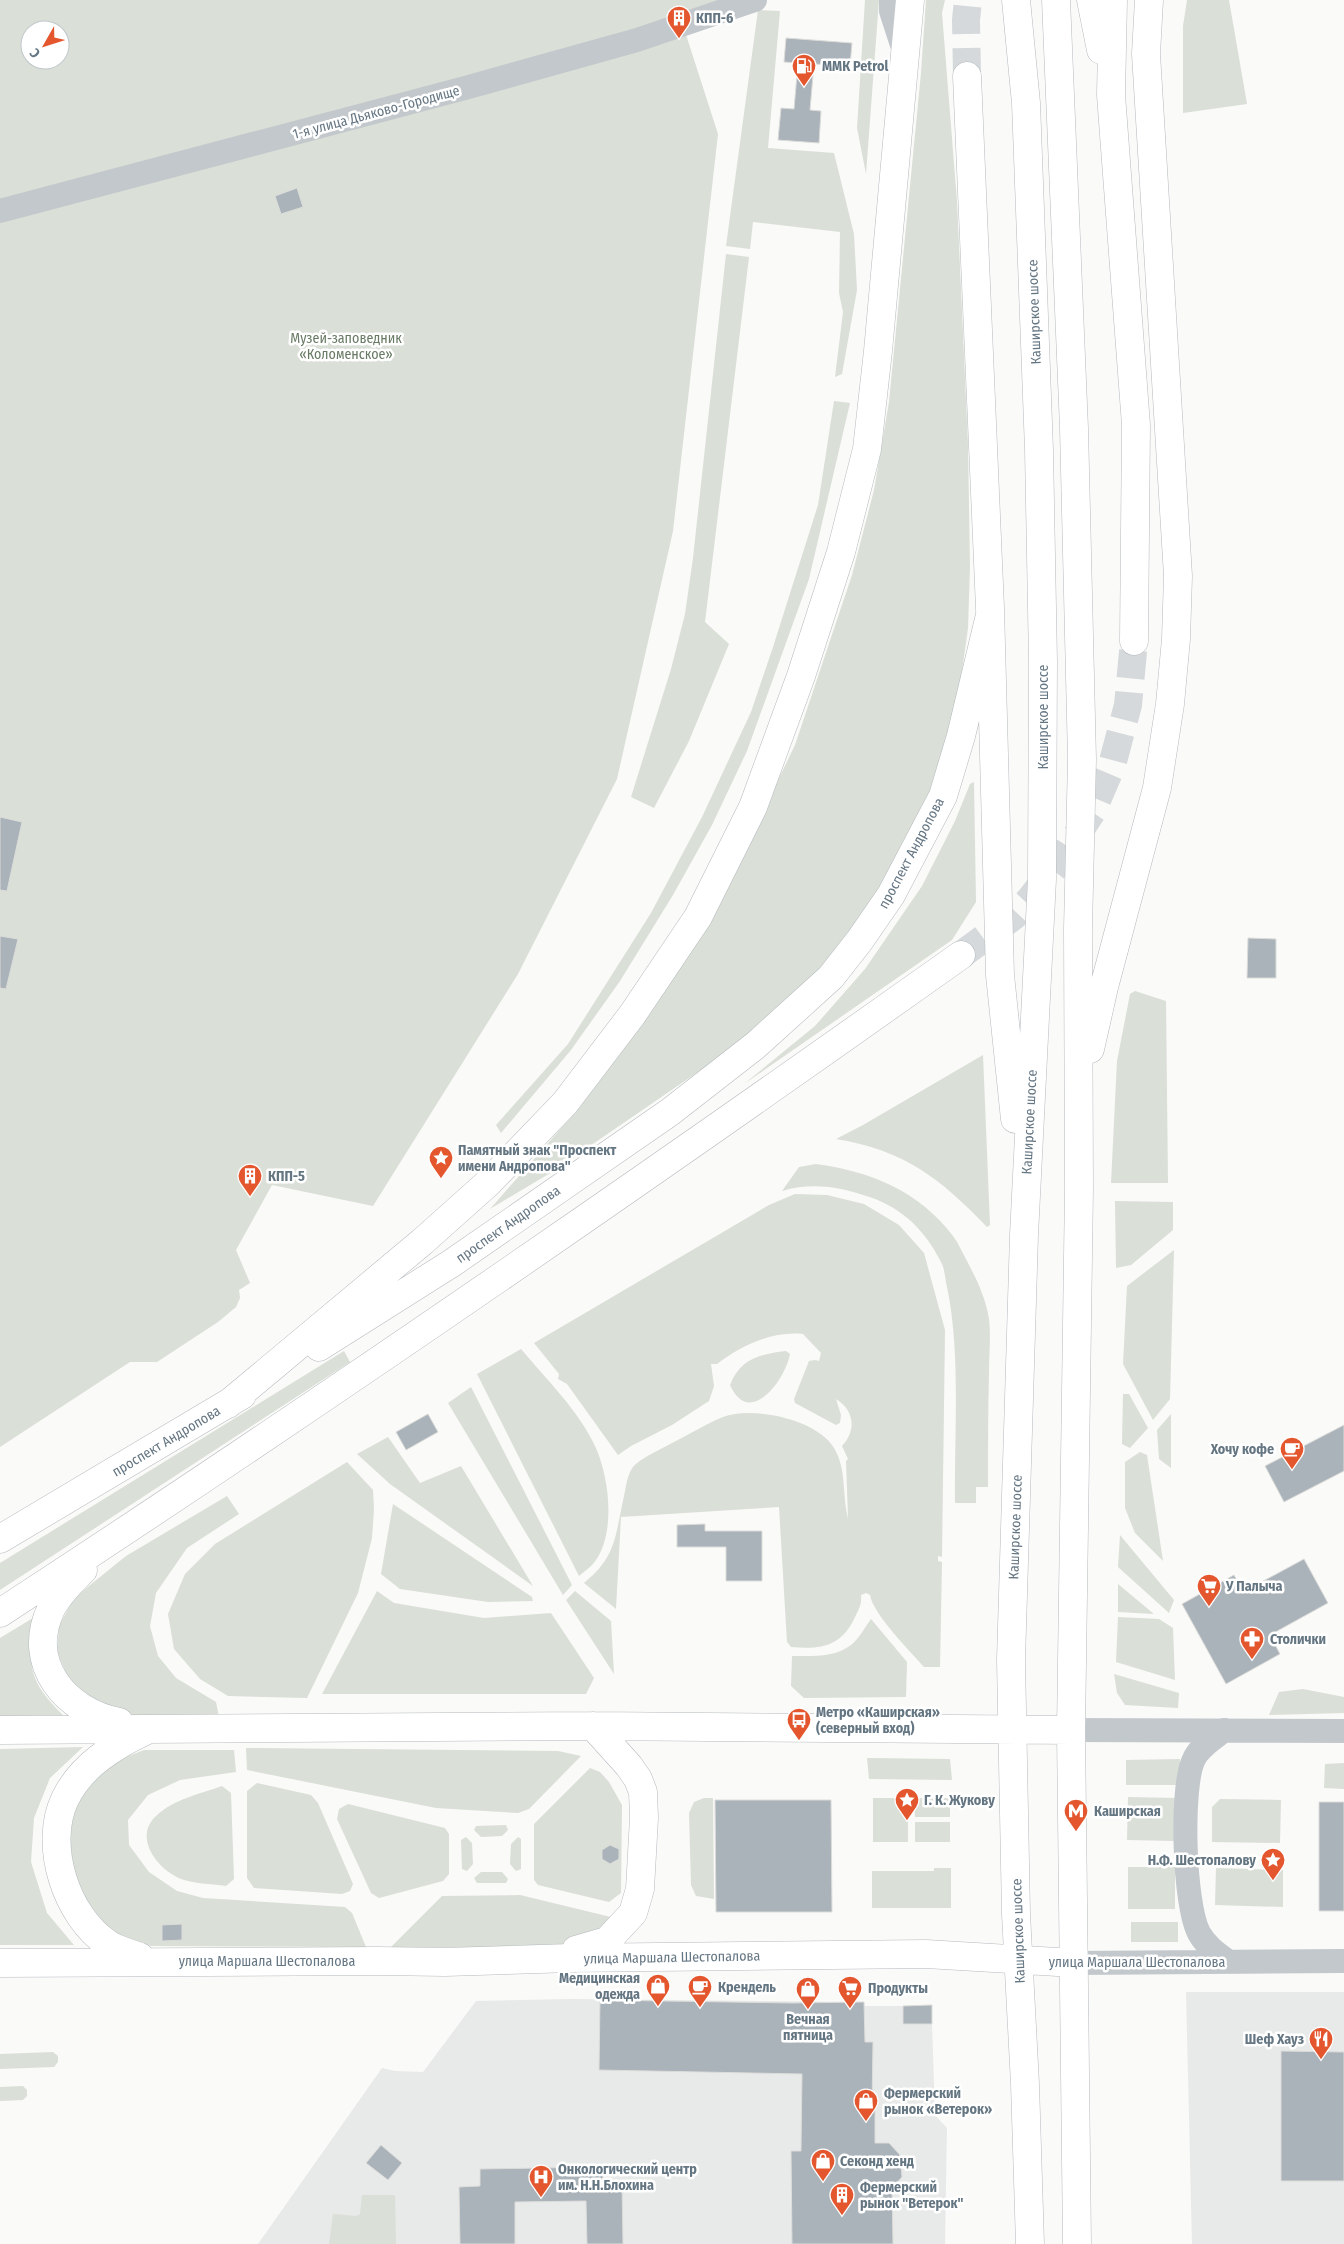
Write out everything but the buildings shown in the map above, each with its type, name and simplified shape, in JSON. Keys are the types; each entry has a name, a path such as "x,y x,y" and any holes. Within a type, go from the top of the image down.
{"main road":[{"path":"228,1404 422,1242 488,1183 565,1103 632,1015 698,916 753,807 802,676 841,552 867,449 879,342 910,0"},
{"name":"Каширское шоссе","path":"1016,0 1026,103 1039,450 1043,661 1042,879 1024,1227 1011,1660 1019,1960 1030,2244"},
{"path":"1056,0 1074,428 1082,759 1078,929 1080,1091 1071,1730 1077,2244"},
{"path":"1091,0 1111,95"},
{"path":"1113,0 1111,95 1136,425 1134,641"},
{"path":"1080,1091 1104,987 1157,788 1170,704 1176,639 1178,576 1146,54 1149,0"},
{"path":"966,76 990,615 1000,975 1024,1227"},
{"name":"проспект Андропова","path":"0,1539 228,1404 452,1263 670,1112 756,1045 831,977 860,940 891,895 943,796 961,736 990,615"},
{"path":"0,1613 258,1444 676,1158 961,955"},
{"path":"115,1538 66,1587 51,1610 44,1633 44,1654 50,1675 61,1690 81,1708 100,1719 150,1729"},
{"path":"0,1730 249,1730 593,1726 1071,1730"},
{"path":"546,1958 607,1941 632,1913 640,1889 644,1818 643,1792 638,1779 625,1760 593,1726"},
{"path":"150,1729 121,1742 96,1760 78,1778 66,1797 58,1815 56,1850 63,1883 85,1922 108,1945 150,1962"},
{"name":"улица Маршала Шестопалова","path":"0,1963 378,1960 445,1962 546,1958 926,1954 1074,1963"}],"street":[{"path":"891,0 891,11 906,57"},
{"name":"1-я улица Дьяково-Городище","path":"0,211 465,88 637,40 752,1"},
{"path":"1071,1730 1344,1731"},
{"path":"1224,1730 1200,1750 1193,1761 1187,1819 1186,1854 1189,1901 1198,1930 1210,1948 1229,1962"},
{"name":"улица Маршала Шестопалова","path":"1074,1963 1344,1961"}],"shaded area":[{"path":"1186,1992 1344,1992 1344,2244 1192,2244"},
{"path":"571,1999 864,2002 864,2006 903,2006 904,2024 932,2024 935,2115 947,2128 945,2244 258,2244 382,2068 395,2071 423,2072 476,2001"}],"green space":[{"name":"Музей-заповедник «Коломенское»","path":"0,0 728,0 680,16 718,134 673,531 617,779 518,974 373,1206 272,1185 236,1250 250,1283 239,1290 240,1298 236,1307 218,1322 157,1362 130,1362 0,1447"},
{"path":"865,0 879,0 866,174 857,128"},
{"path":"926,0 945,0 942,13 957,201 968,444 970,567 968,628 960,686 929,809 872,906 831,957 791,997 730,1050 552,1172 490,1209 579,1108 662,995 743,852 795,745 852,575 874,490 889,402 921,73"},
{"path":"1187,0 1229,0 1247,104 1183,113 1183,26"},
{"path":"758,10 780,11 768,148 834,153 854,234 857,290 842,374 835,377 843,312 839,293 840,232 753,222 750,249 726,246"},
{"path":"726,254 749,257 705,622 729,644 689,741 654,808 631,797 671,669 685,614 693,558"},
{"path":"834,401 850,403 809,579 747,751 712,825 673,895 620,981 571,1050 501,1133 496,1125 568,1044 651,913 702,817 751,712 818,505"},
{"path":"974,782 976,902 952,940 744,1084 815,1026 865,969 922,886 955,821 970,784"},
{"path":"1135,991 1166,1001 1168,1183 1111,1183 1117,1061 1130,994"},
{"path":"983,1055 990,1225 987,1227 953,1194 919,1169 882,1150 836,1139"},
{"path":"816,1164 836,1167 874,1178 909,1195 940,1220 953,1236 975,1276 986,1304 990,1332 988,1487 976,1487 976,1503 955,1503 956,1394 954,1339 945,1274 942,1265 927,1239 918,1228 899,1212 876,1199 842,1189 813,1186 782,1191 799,1167"},
{"path":"795,1194 827,1195 864,1204 899,1225 924,1253 945,1330 942,1557 938,1556 938,1561 942,1562 940,1667 924,1667 885,1622 870,1595 866,1593 861,1595 860,1606 850,1627 837,1640 812,1648 791,1647 787,1642 779,1507 621,1517 616,1609 584,1583 603,1564 609,1554 616,1534 627,1481 633,1467 651,1454 710,1423 735,1414 766,1414 783,1418 814,1429 826,1438 834,1448 841,1465 848,1518 846,1461 848,1459 842,1446 850,1433 850,1414 836,1399 841,1415 840,1423 836,1425 795,1403 794,1399 809,1361 819,1361 821,1353 803,1334 769,1337 747,1345 717,1364 711,1364 714,1386 709,1401 672,1425 631,1446 618,1455 567,1384 558,1379 559,1374 534,1343 769,1205"},
{"path":"1115,1201 1173,1202 1173,1230 1131,1265 1116,1268"},
{"path":"1174,1250 1170,1399 1153,1420 1123,1364 1127,1286"},
{"path":"521,1349 580,1420 595,1446 604,1472 608,1503 606,1534 596,1560 579,1576 477,1374"},
{"path":"344,1351 350,1362 0,1590 0,1563"},
{"path":"786,1351 790,1354 787,1365 774,1387 765,1396 756,1401 747,1402 738,1397 730,1385 739,1369 759,1356"},
{"path":"471,1387 572,1585 563,1595 448,1403"},
{"path":"1123,1394 1129,1394 1148,1428 1130,1448 1122,1444"},
{"path":"1171,1414 1171,1468 1159,1459 1157,1430"},
{"path":"388,1437 420,1483 461,1466 533,1586 390,1484 357,1454"},
{"path":"1140,1452 1147,1455 1163,1561 1135,1533 1125,1508 1125,1462"},
{"path":"347,1462 373,1490 372,1538 358,1593 307,1698 228,1696 200,1679 174,1649 168,1614 185,1574 215,1544"},
{"path":"227,1496 239,1514 187,1548 156,1593 150,1626 158,1656 176,1678 216,1702 219,1717 133,1717 98,1705 69,1680 57,1652 59,1626 74,1598 126,1556"},
{"path":"393,1504 532,1597 533,1601 488,1602 400,1589 381,1574"},
{"path":"1120,1535 1174,1600 1169,1613 1118,1567"},
{"path":"1118,1584 1154,1614 1118,1612"},
{"path":"377,1591 394,1603 484,1618 551,1613 594,1678 586,1694 322,1694"},
{"path":"575,1591 611,1621 614,1674 566,1600"},
{"path":"1118,1617 1159,1619 1173,1628 1175,1680 1116,1662"},
{"path":"33,1618 31,1662 33,1673 44,1693 65,1717 0,1716 0,1638"},
{"path":"871,1619 907,1662 906,1697 804,1698 791,1686 792,1656 830,1654 844,1649 857,1640"},
{"path":"1114,1674 1179,1693 1178,1708 1125,1705 1117,1693"},
{"path":"1303,1689 1344,1697 1344,1713 1269,1715 1279,1692"},
{"path":"83,1747 50,1778 34,1818 31,1862 47,1913 74,1945 0,1945 0,1749"},
{"path":"246,1748 558,1751 581,1756 529,1809 518,1813 436,1808 247,1770"},
{"path":"144,1750 234,1750 236,1772 180,1780 148,1795 128,1820 129,1845 149,1872 177,1891 203,1898 345,1907 352,1913 366,1947 151,1946 124,1938 100,1923 69,1875 70,1820 87,1786 116,1761"},
{"path":"867,1758 950,1759 952,1780 869,1779"},
{"path":"1180,1759 1180,1785 1126,1785 1126,1760"},
{"path":"1344,1763 1344,1789 1324,1788 1325,1764"},
{"path":"590,1768 600,1772 609,1782 622,1805 621,1893 609,1902 538,1885 534,1880 534,1824"},
{"path":"257,1783 311,1795 318,1803 353,1884 350,1891 342,1894 254,1888 247,1878 247,1791"},
{"path":"222,1786 231,1793 234,1879 226,1886 189,1881 175,1876 158,1862 152,1853 148,1844 147,1834 149,1825 156,1816 171,1805"},
{"path":"1128,1797 1176,1798 1175,1841 1127,1840"},
{"path":"704,1798 713,1798 714,1899 696,1896 691,1885 689,1813 694,1802"},
{"path":"873,1798 908,1798 908,1842 873,1842"},
{"path":"914,1798 950,1798 950,1817 915,1817"},
{"path":"1220,1799 1281,1800 1280,1843 1212,1842 1212,1807"},
{"path":"348,1804 445,1828 449,1834 449,1874 443,1881 379,1898 371,1893 337,1819 339,1809"},
{"path":"915,1822 950,1822 950,1842 915,1842"},
{"path":"506,1825 508,1830 502,1836 481,1837 474,1830 476,1826"},
{"path":"466,1837 472,1843 473,1864 467,1871 462,1869 461,1840"},
{"path":"518,1837 521,1839 521,1869 516,1871 510,1864 511,1844"},
{"path":"1128,1867 1175,1867 1175,1909 1128,1909"},
{"path":"934,1868 951,1868 951,1908 872,1908 872,1871 934,1871"},
{"path":"1216,1868 1283,1870 1283,1907 1215,1905"},
{"path":"481,1872 502,1872 508,1879 506,1883 477,1883 474,1878"},
{"path":"520,1895 619,1919 603,1934 553,1948 391,1947 442,1896"},
{"path":"1131,1922 1178,1922 1178,1942 1131,1942"},
{"path":"53,2052 58,2056 58,2062 54,2067 0,2069 0,2054"},
{"path":"23,2086 27,2090 27,2096 23,2100 0,2101 0,2087"},
{"path":"362,2195 395,2195 396,2244 329,2244 333,2214 356,2216 360,2214"}],"tunnel":[{"path":"967,76 966,20 968,0"},
{"path":"961,955 1014,916 1031,898 1059,862 1092,812 1112,765 1128,705 1134,641"}],"place":[{"name":"КПП-6","path":"679,39"},
{"name":"ММК Petrol","path":"804,87"},
{"name":"Памятный знак \"Проспект имени Андропова\"","path":"441,1179"},
{"name":"КПП-5","path":"250,1197"},
{"name":"Хочу кофе","path":"1292,1470"},
{"name":"У Палыча","path":"1209,1607"},
{"name":"Столички","path":"1252,1660"},
{"name":"Метро «Каширская» (северный вход)","path":"799,1741"},
{"name":"Г. К. Жукову","path":"907,1821"},
{"name":"Каширская","path":"1076,1832"},
{"name":"Н.Ф. Шестопалову","path":"1273,1881"},
{"name":"Медицинская одежда","path":"658,2007"},
{"name":"Крендель","path":"700,2008"},
{"name":"Продукты","path":"850,2009"},
{"name":"Вечная пятница","path":"808,2010"},
{"name":"Шеф Хауз","path":"1321,2060"},
{"name":"Фермерский рынок «Ветерок»","path":"866,2122"},
{"name":"Секонд хенд","path":"823,2182"},
{"name":"Онкологический центр им. Н.Н.Блохина","path":"541,2198"},
{"name":"Фермерский рынок \"Ветерок\"","path":"842,2216"}]}
